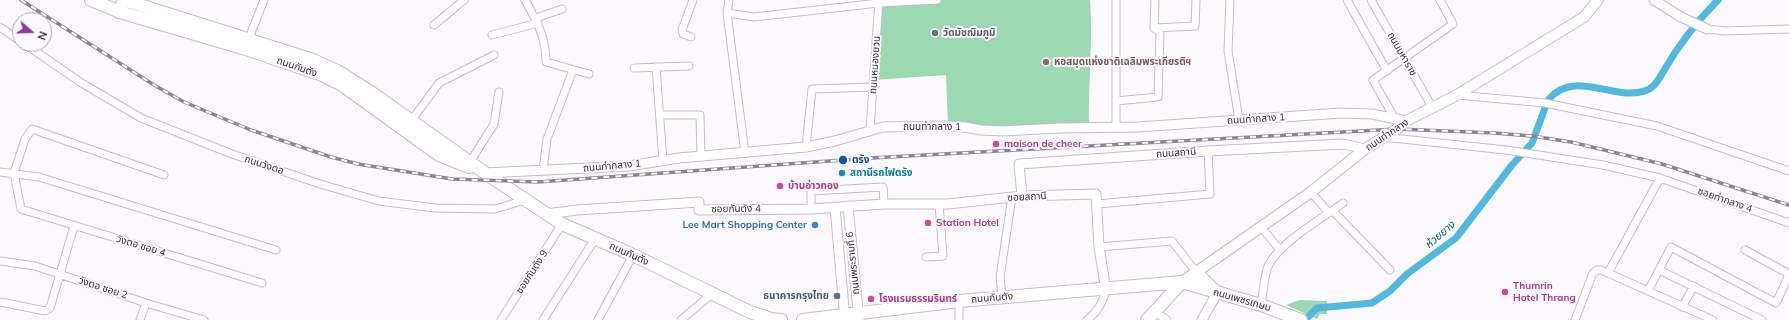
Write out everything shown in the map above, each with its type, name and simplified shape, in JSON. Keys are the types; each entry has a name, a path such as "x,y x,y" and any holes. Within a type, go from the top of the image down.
{"main road":[{"name":"ถนนกันตัง","path":"91,0 122,6 247,44 313,60 339,72 372,93 485,173 562,224 633,255 713,293 760,318 781,320"},
{"name":"ถนนท่ากลาง","path":"1182,282 1311,192 1382,137 1397,129 1406,121 1457,95 1584,17 1598,0"},
{"name":"ถนนกันตัง","path":"247,44 322,75 342,85 438,155 485,173"},
{"path":"1196,272 1217,293"},
{"name":"ถนนกันตัง","path":"803,320 859,317 958,301 1106,290 1182,282"},
{"path":"1151,316 1182,282"},
{"name":"ถนนเพชรเกษม","path":"1182,282 1261,305 1300,319"},
{"path":"1151,286 1167,299"}],"street":[{"path":"247,44 264,0"},
{"path":"434,25 464,0"},
{"path":"525,0 537,20 546,47 546,62 589,74"},
{"path":"691,37 683,34 682,30 693,0"},
{"path":"729,0 727,14 745,153"},
{"path":"727,14 754,17 879,2 937,0"},
{"path":"1116,0 1116,127"},
{"path":"1154,28 1155,0"},
{"path":"1154,28 1195,26 1196,0"},
{"path":"1230,0 1228,51 1239,120"},
{"path":"1347,0 1387,71"},
{"name":"ถนนมหาราช","path":"1371,0 1432,107"},
{"path":"1395,119 1372,80 1453,24 1440,0"},
{"path":"1654,0 1681,17 1707,29 1725,31 1789,29"},
{"name":"ถนนหนองยวน","path":"870,130 879,2"},
{"path":"492,35 537,20 562,9"},
{"path":"0,27 12,35"},
{"path":"1116,101 1158,97 1160,32 1154,28"},
{"name":"ถนนวังตอ","path":"37,52 80,82 141,118 232,154 320,184 379,201 435,208 495,209 525,200"},
{"path":"411,121 439,83 494,55"},
{"path":"634,68 689,66"},
{"path":"656,68 663,161"},
{"path":"542,170 547,138 573,70"},
{"path":"806,147 812,89 874,87"},
{"path":"470,162 494,124 499,92"},
{"path":"1457,95 1545,103 1650,124 1789,171"},
{"name":"ถนนท่ากลาง 1","path":"485,173 629,166 701,156 806,147 835,141 883,127 942,126 1002,131 1116,127 1341,113 1372,114 1406,121"},
{"path":"660,114 700,115 701,156"},
{"path":"14,173 25,139 32,129 164,174"},
{"name":"ซอยท่ากลาง 4","path":"1382,137 1506,150 1603,165 1660,178 1789,223"},
{"name":"ถนนสถานี","path":"1022,196 1019,164 1208,151 1343,144 1365,149"},
{"path":"1087,320 1096,312 1102,303 1106,290 1099,247 1097,204 1210,194 1208,151"},
{"path":"0,172 39,177 276,250"},
{"name":"วังตอ ซอย 4","path":"14,173 22,209 262,283"},
{"path":"1608,273 1660,178"},
{"path":"812,209 811,191 883,187 884,204"},
{"path":"1311,192 1390,270"},
{"name":"ซอยสถานี","path":"861,206 884,204 939,204 1022,196 1096,194 1097,204"},
{"path":"1002,297 1000,277 1012,197"},
{"name":"ซอยกันตัง 4","path":"546,214 577,210 699,202 699,210 812,209 861,206"},
{"path":"1261,305 1267,269 1274,256 1343,203"},
{"path":"926,257 944,256 939,204"},
{"name":"ถนนพระรามที่ 6","path":"848,206 859,317"},
{"name":"ถนนพระรามที่ 6","path":"835,207 844,318"},
{"name":"ซอยกันตัง 9","path":"501,320 562,224"},
{"path":"0,302 45,311 50,308 74,226"},
{"path":"1261,227 1280,250"},
{"path":"543,320 595,239"},
{"path":"1099,247 1172,241 1196,272"},
{"path":"1648,291 1671,247 1776,303 1789,274 1745,250"},
{"path":"598,320 633,255"},
{"name":"วังตอ ซอย 2","path":"0,261 35,266 146,303 204,320"},
{"path":"1575,320 1593,273 1596,270 1601,270 1713,320"},
{"path":"1659,270 1762,320"},
{"path":"1682,307 1694,286"},
{"path":"681,320 713,293"},
{"path":"1202,320 1217,293"},
{"path":"958,301 960,320"},
{"path":"140,320 146,303"},
{"path":"1151,316 1167,320"}],"green space":[{"path":"879,0 1090,0 1091,32 1089,127 948,126 946,75 874,80"},
{"path":"1299,300 1327,301 1327,314 1320,314 1317,319 1286,305"}],"waterway":[{"name":"ห้วยยาง","path":"1549,99 1559,90 1571,86 1583,86 1622,93 1635,93 1650,89 1658,80 1688,34 1718,0"},
{"name":"ห้วยยาง","path":"1305,320 1317,308 1372,303 1390,291 1407,274 1456,238 1512,165 1532,143 1545,108"}],"railway":[{"path":"21,0 154,85 184,102 251,130 331,157 358,164 452,179 538,182 871,158 1397,129 1494,133 1532,136 1571,142 1662,164 1789,205"}],"place":[{"name":"วัดมัชฌิมภูมิ","path":"935,33"},
{"name":"หอสมุดแห่งชาติเฉลิมพระเกียรติฯ","path":"1046,62"},
{"name":"maison de cheer","path":"996,144"},
{"name":"ตรัง","path":"843,160"},
{"name":"สถานีรถไฟตรัง","path":"842,173"},
{"name":"บ้านอ่าวทอง","path":"780,186"},
{"name":"Station Hotel","path":"928,223"},
{"name":"Lee Mart Shopping Center","path":"815,225"},
{"name":"Thumrin Hotel Thrang","path":"1505,292"},
{"name":"ธนาคารกรุงไทย","path":"837,296"},
{"name":"โรงแรมธรรมรินทร์","path":"871,299"}]}
